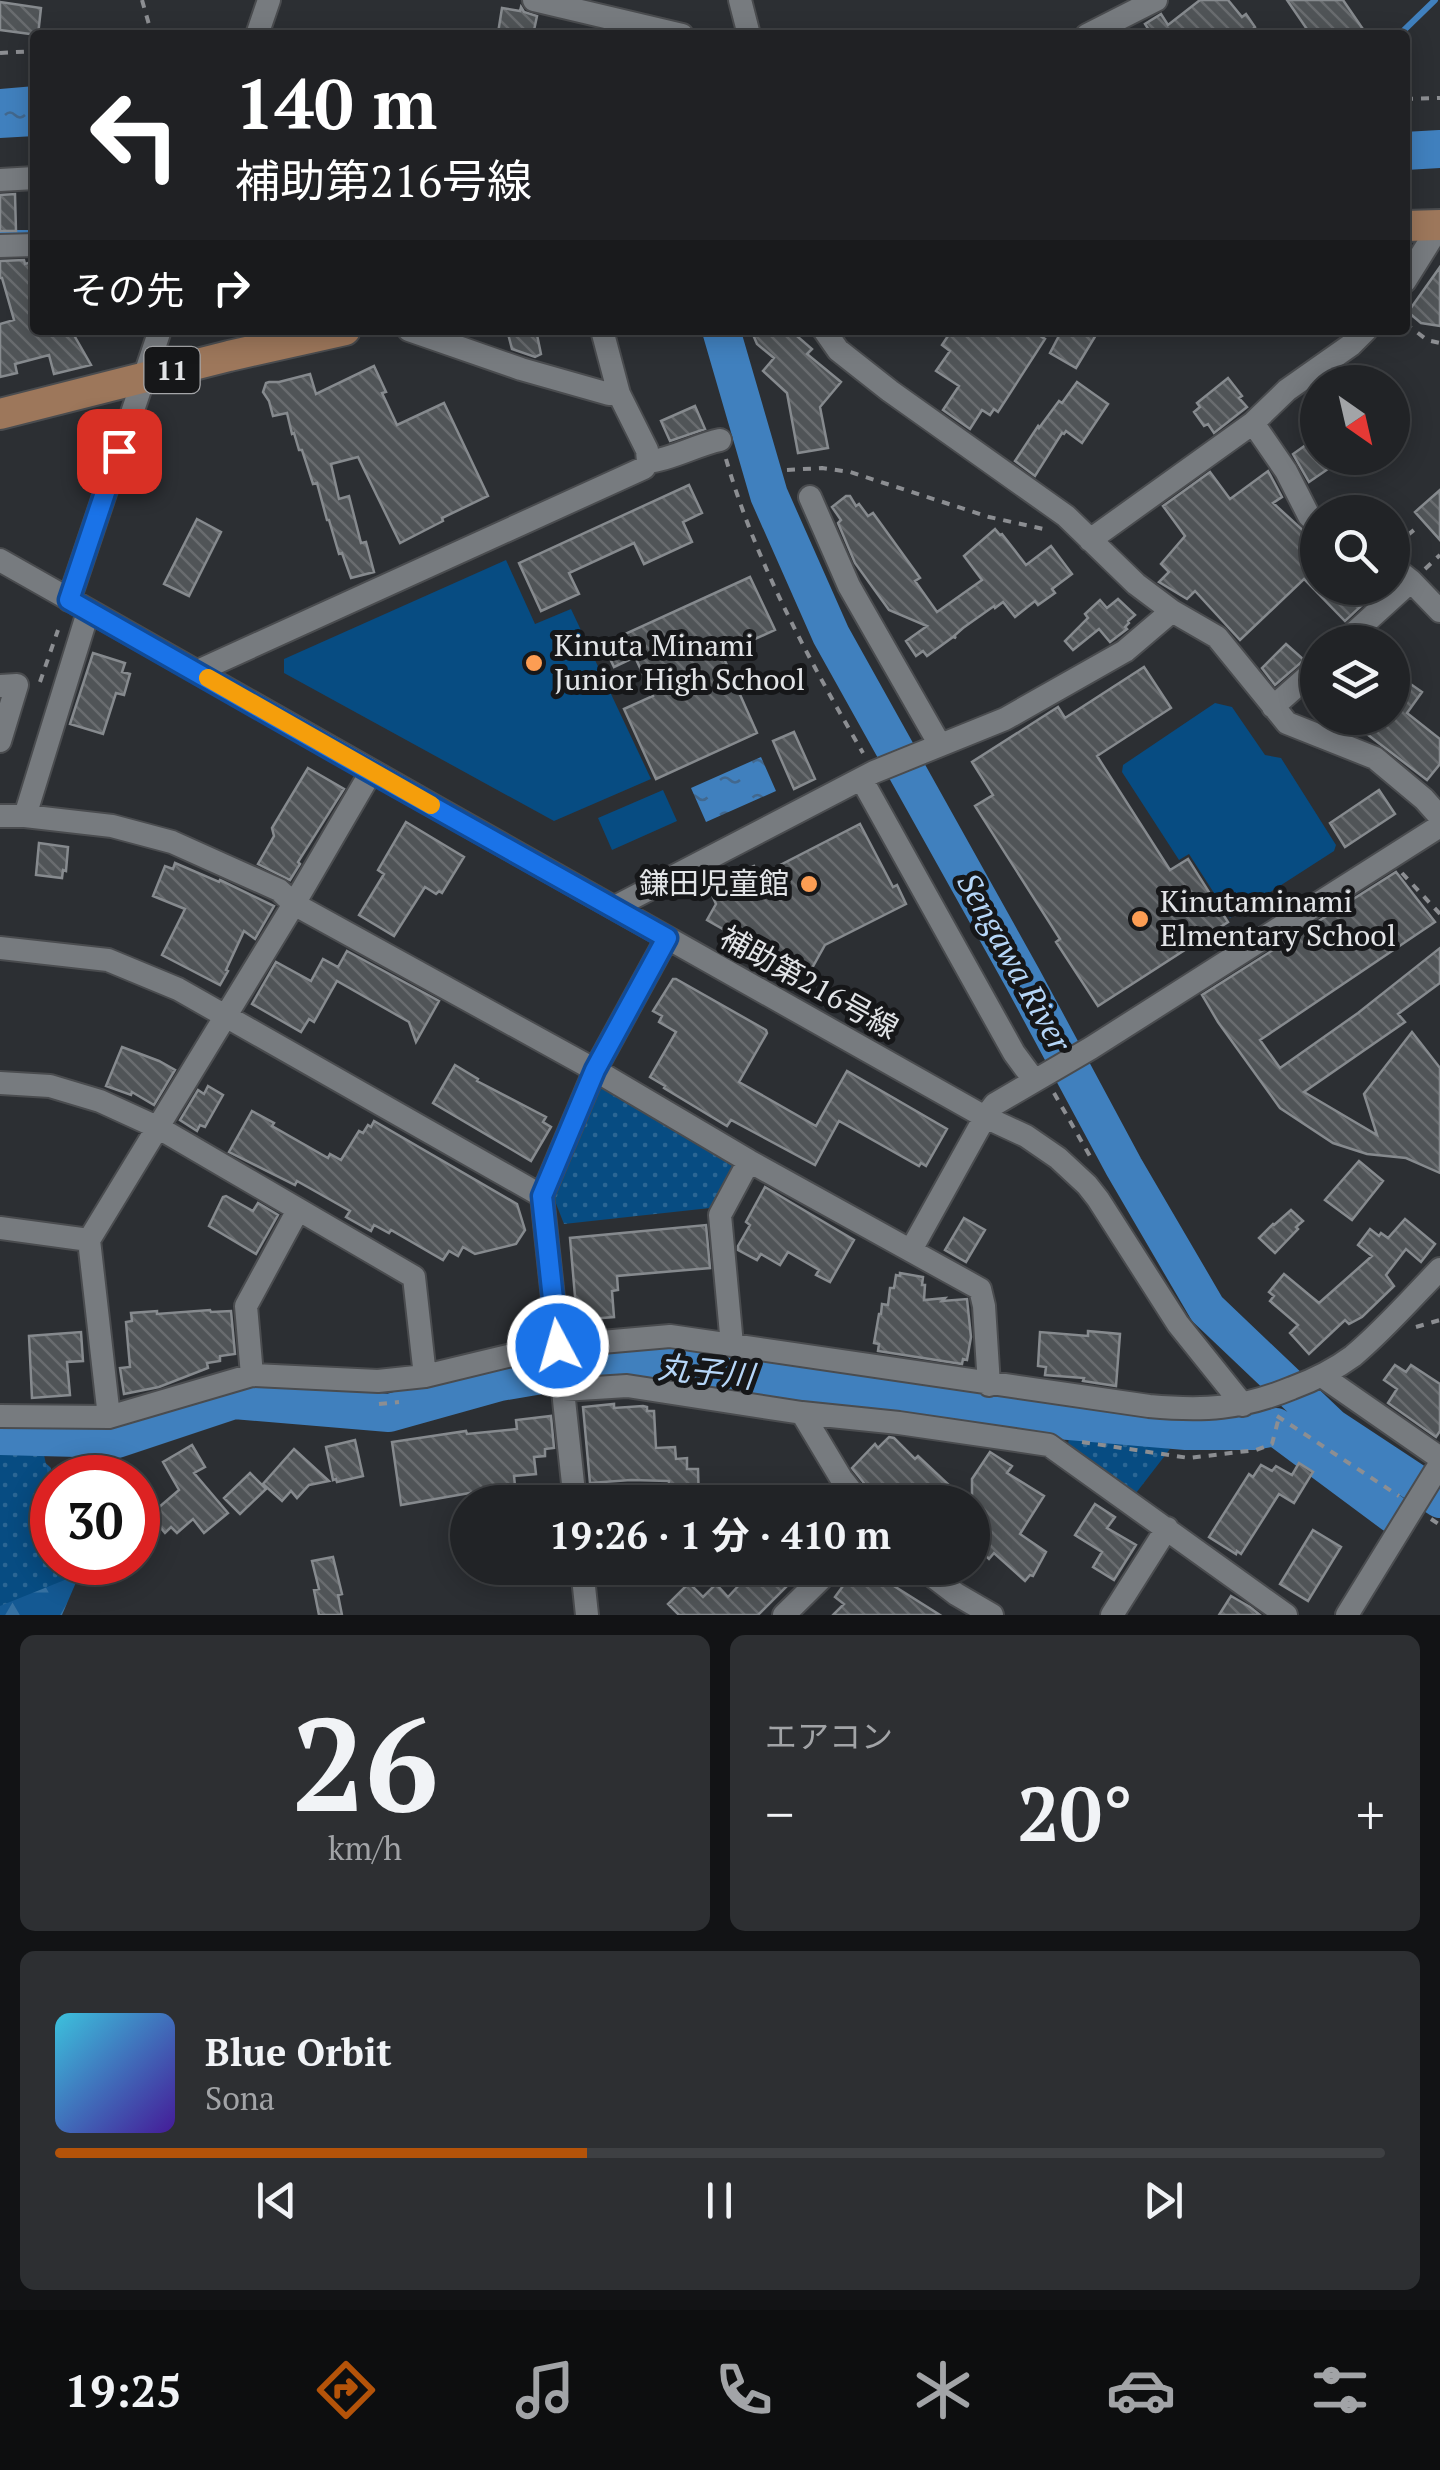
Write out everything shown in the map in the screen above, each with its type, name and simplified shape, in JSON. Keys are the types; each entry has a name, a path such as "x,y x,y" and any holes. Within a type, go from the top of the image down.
{"main road":[{"name":"11","path":"0,414 324,335"}],"street":[{"path":"259,30 268,0"},
{"path":"534,0 661,30"},
{"path":"740,0 748,30"},
{"path":"1097,30 1156,0"},
{"path":"0,180 30,178"},
{"path":"1410,272 1430,241 1425,225"},
{"path":"0,246 30,245"},
{"path":"25,816 79,606 158,335"},
{"path":"423,335 521,369 619,394"},
{"path":"198,671 644,468 647,450 619,394 603,335"},
{"path":"828,335 838,350 890,391 1066,516 1136,584 1217,637 1286,723 1376,758 1432,808 1440,781"},
{"path":"1086,537 1253,423 1279,389 1361,335"},
{"path":"1253,423 1286,471 1300,500"},
{"path":"648,462 720,440"},
{"path":"810,497 849,586 933,748"},
{"name":"補助第216号線","path":"0,560 985,1117 1026,1136 1087,1185 1178,1324 1261,1408"},
{"path":"1363,625 1412,581 1440,612"},
{"path":"615,907 868,776 1005,719 1125,651 1172,611"},
{"path":"1274,706 1300,682"},
{"path":"0,686 18,685 0,741"},
{"path":"110,1417 89,1240 371,772"},
{"path":"868,776 1014,1054 1039,1078"},
{"path":"0,816 112,826 172,842 278,890 294,904 980,1289 990,1385"},
{"path":"911,1250 995,1104 1440,826"},
{"path":"573,1485 542,1196 595,1070 667,938"},
{"path":"0,948 108,960 178,989 542,1196"},
{"path":"0,1083 50,1086 100,1101 159,1128 414,1277 425,1376"},
{"path":"732,1345 720,1215 749,1162"},
{"path":"252,1374 246,1306 298,1210"},
{"path":"0,1228 89,1240"},
{"path":"0,1416 110,1417 252,1374 378,1381 425,1376 558,1346 670,1336 1178,1409 1261,1408 1352,1356 1440,1269"},
{"path":"1322,1376 1440,1461 1347,1615"},
{"path":"563,1390 627,1386 1049,1446 1286,1615"},
{"path":"802,1413 847,1485"},
{"path":"1112,1615 1167,1528"},
{"path":"584,1585 587,1615"},
{"path":"784,1615 815,1585"},
{"path":"944,1585 992,1615"}],"path":[{"path":"142,0 151,30"},
{"path":"0,53 30,51"},
{"path":"1410,99 1440,98"},
{"path":"1410,327 1428,340 1440,343"},
{"path":"720,440 740,509 868,776"},
{"path":"787,470 822,468 850,472 989,517 1086,537"},
{"path":"1410,532 1418,526"},
{"path":"1389,858 1440,914"},
{"path":"1039,1078 1099,1172"},
{"path":"370,1404 390,1405 406,1400"},
{"path":"1261,1408 1273,1441"},
{"path":"1261,1408 1440,1525"}],"green space":[{"path":"30,1479 30,1585 75,1585 62,1615 0,1615 0,1583"}],"shaded area":[{"path":"506,560 535,624 571,609 651,779 554,821 284,673 284,659"},
{"path":"1215,703 1232,707 1265,755 1281,758 1336,845 1334,851 1230,918 1189,854 1179,860 1122,772 1123,765"},
{"path":"663,790 677,821 612,850 598,818"},
{"path":"598,1086 734,1163 710,1208 564,1224 553,1196"},
{"path":"1070,1427 1170,1449 1136,1493 1068,1445"},
{"path":"42,1445 44,1455 30,1455 30,1585 52,1585 0,1606 0,1449"}],"water":[{"path":"30,86 30,136 0,138 0,89"},
{"path":"761,757 776,791 706,822 691,788"}],"building":[{"path":"1200,0 1228,0 1255,27 1149,30 1145,24 1161,14 1168,25"},
{"path":"1287,0 1343,0 1364,30 1308,30"},
{"path":"0,2 41,8 39,30 30,30 30,34 0,30"},
{"path":"521,7 537,16 534,30 498,30 502,8 520,11"},
{"path":"15,194 16,231 0,231 0,195"},
{"path":"0,261 30,262 30,335 74,335 91,365 54,374 49,355 15,364 17,373 0,377 0,324 14,320 0,278"},
{"path":"1440,267 1440,326 1421,323 1410,309"},
{"path":"508,335 537,335 541,354 535,357 512,349"},
{"path":"796,335 812,349 807,354 841,382 820,407 828,448 798,453 787,393 763,371 774,358 754,337"},
{"path":"949,335 1039,335 1045,339 998,412 994,409 990,415 982,410 970,429 943,410 959,386 936,371 950,351 942,345"},
{"path":"1059,335 1096,335 1076,368 1050,353"},
{"path":"374,366 397,425 444,403 488,496 400,543 358,457 331,464 339,499 349,496 361,543 366,542 374,572 351,578 287,413 273,416 263,392 266,383 310,374 316,394"},
{"path":"1228,378 1247,407 1214,433 1194,412 1200,407 1197,403"},
{"path":"1077,382 1108,404 1082,443 1066,431 1062,433 1035,476 1015,461 1038,426"},
{"path":"695,406 705,429 670,441 661,421"},
{"path":"1268,471 1282,497 1273,503 1300,528 1300,583 1240,640 1195,591 1187,599 1159,582 1169,572 1161,564 1185,536 1163,506 1210,472 1230,499"},
{"path":"689,485 702,513 683,522 692,542 644,564 634,543 569,573 579,594 541,611 519,563"},
{"path":"1440,490 1440,540 1415,512"},
{"path":"846,496 868,516 873,513 920,578 915,581 937,612 982,580 964,556 995,529 1026,565 1051,546 1072,574 1038,605 1035,601 1015,617 1003,602 927,656 923,651 916,656 906,641 927,626 889,610 855,563 838,523 841,520 832,507"},
{"path":"197,519 221,532 189,596 164,584"},
{"path":"750,577 775,630 722,654 757,733 656,779 624,709 653,696 635,657 614,667 603,644"},
{"path":"1118,599 1135,615 1128,621 1127,629 1110,642 1099,629 1073,650 1065,641 1088,618 1085,614 1100,600 1107,608"},
{"path":"1329,605 1362,605 1345,621"},
{"path":"1286,644 1300,656 1300,663 1275,685 1262,668"},
{"path":"93,653 125,663 122,672 130,674 124,695 116,693 103,734 70,724"},
{"path":"1144,667 1171,708 1097,756 1170,870 1188,859 1228,922 1098,1006 975,806 993,795 972,762 1058,707 1065,718"},
{"path":"1410,684 1422,692 1410,709"},
{"path":"1410,715 1440,739 1440,764 1427,780 1368,735 1410,735"},
{"path":"794,732 815,779 794,789 773,741"},
{"path":"308,768 344,789 290,880 258,864 274,836 272,828"},
{"path":"1379,790 1395,814 1345,847 1330,823"},
{"path":"406,822 464,857 442,893 425,887 394,936 359,915 384,874 378,870"},
{"path":"860,824 906,904 825,945 807,977 707,920 716,904 712,887 754,866 759,876"},
{"path":"39,843 68,847 62,878 36,875"},
{"path":"175,863 274,906 255,939 244,931 220,985 162,955 185,909 153,896 165,866 173,869"},
{"path":"1396,872 1435,922 1260,1040 1280,1068 1440,948 1440,983 1398,1014 1405,1022 1304,1092 1377,1135 1364,1094 1412,1032 1440,1068 1440,1173 1406,1158 1367,1154 1333,1143 1280,1108 1202,995"},
{"path":"347,951 439,1001 416,1042 409,1022 337,981 314,1022 309,1019 301,1032 252,1004 276,962 311,981 323,959 338,967"},
{"path":"673,979 766,1030 739,1082 816,1126 847,1071 947,1129 926,1166 919,1166 839,1121 815,1165 731,1120 727,1126 664,1088 650,1077 676,1032 659,1022 662,1016 653,1011"},
{"path":"122,1047 175,1070 154,1105 132,1092 131,1095 106,1086"},
{"path":"455,1065 546,1117 543,1122 551,1127 531,1161 433,1103"},
{"path":"208,1086 223,1095 205,1127 200,1125 197,1131 180,1120 198,1090 204,1094"},
{"path":"252,1111 328,1158 330,1154 341,1160 359,1131 363,1133 374,1121 517,1204 525,1230 516,1244 475,1254 463,1247 458,1256 449,1251 443,1260 391,1230 389,1233 374,1225 371,1231 346,1217 350,1211 297,1181 295,1185 229,1152"},
{"path":"1359,1161 1383,1181 1352,1220 1325,1200"},
{"path":"765,1187 854,1240 830,1282 816,1275 819,1270 788,1252 780,1265 761,1254 757,1260 738,1250 750,1225 746,1222"},
{"path":"226,1196 253,1211 258,1203 278,1215 256,1254 209,1226"},
{"path":"1291,1210 1303,1221 1275,1253 1259,1238"},
{"path":"964,1218 985,1230 966,1262 945,1250"},
{"path":"1405,1219 1435,1244 1421,1262 1406,1249 1386,1275 1394,1286 1362,1317 1349,1324 1345,1320 1309,1354 1290,1333 1298,1325 1270,1301 1274,1296 1269,1292 1284,1274 1319,1303 1372,1256 1358,1245 1370,1229 1388,1238"},
{"path":"706,1225 710,1268 617,1276 618,1290 612,1291 614,1317 577,1320 570,1238"},
{"path":"900,1273 923,1277 924,1300 967,1299 971,1337 967,1360 963,1359 962,1364 878,1351 879,1344 874,1343 879,1314 882,1304 888,1305 890,1288 894,1288"},
{"path":"231,1311 235,1354 220,1356 220,1361 207,1363 208,1368 159,1387 124,1394 120,1368 130,1367 126,1322 132,1321 131,1313"},
{"path":"1088,1331 1120,1334 1116,1386 1083,1381 1084,1378 1045,1375 1046,1367 1038,1366 1040,1332 1088,1336"},
{"path":"81,1332 83,1361 67,1362 70,1395 32,1398 29,1336"},
{"path":"1395,1365 1406,1372 1411,1365 1440,1384 1440,1431 1436,1437 1388,1403 1397,1389 1384,1380"},
{"path":"614,1404 614,1408 643,1406 654,1411 656,1448 675,1447 676,1459 687,1458 687,1469 698,1469 698,1485 631,1480 590,1483 583,1407"},
{"path":"551,1416 554,1448 545,1449 545,1456 534,1457 536,1474 514,1476 515,1485 450,1485 450,1496 401,1505 392,1442 466,1431 467,1434 517,1429 516,1420"},
{"path":"889,1437 894,1438 949,1485 866,1485 852,1468 875,1444 878,1448"},
{"path":"355,1440 363,1476 337,1482 333,1480 326,1447"},
{"path":"192,1445 205,1467 194,1473 228,1513 204,1533 193,1519 177,1533 171,1527 165,1533 160,1527 160,1506 179,1490 163,1462"},
{"path":"294,1449 329,1481 309,1485 297,1498 291,1491 282,1501 263,1484"},
{"path":"990,1452 1012,1466 1007,1473 1044,1496 1020,1534 1046,1552 1033,1576 1025,1581 994,1553 990,1558 990,1485 972,1485"},
{"path":"1299,1463 1313,1472 1294,1503 1279,1494 1241,1554 1209,1537 1249,1474 1253,1477 1261,1465 1272,1471 1276,1466 1292,1475"},
{"path":"250,1473 266,1489 240,1514 224,1498"},
{"path":"1095,1504 1115,1517 1107,1528 1136,1545 1114,1580 1093,1567 1102,1552 1075,1535"},
{"path":"1313,1530 1341,1547 1308,1601 1280,1584"},
{"path":"333,1557 342,1594 338,1595 342,1615 319,1615 314,1590 319,1589 312,1561"},
{"path":"687,1585 703,1597 717,1585 728,1597 739,1585 788,1585 758,1615 679,1615 668,1604"},
{"path":"844,1585 895,1585 940,1615 833,1615 844,1604 835,1597"},
{"path":"1231,1596 1250,1607 1260,1615 1219,1615"}],"waterway":[{"path":"1404,30 1435,0"},
{"path":"1410,151 1440,149"},
{"path":"0,233 30,233"},
{"name":"Sengawa River","path":"722,335 769,495 831,635 1124,1167 1207,1309 1331,1427 1440,1499"},
{"name":"丸子川","path":"0,1436 117,1439 234,1400 389,1413 500,1382 600,1365 685,1366 1046,1419 1186,1431 1276,1427 1393,1514"}],"slow traffic":[{"path":"208,678 431,805"}],"place":[{"name":"Kinuta Minami Junior High School","path":"534,663"},
{"name":"鎌田児童館","path":"809,884"},
{"name":"Kinutaminami Elmentary School","path":"1140,919"}],"route":[{"path":"119,451 69,600 667,938 595,1070 542,1196 558,1346"}]}
